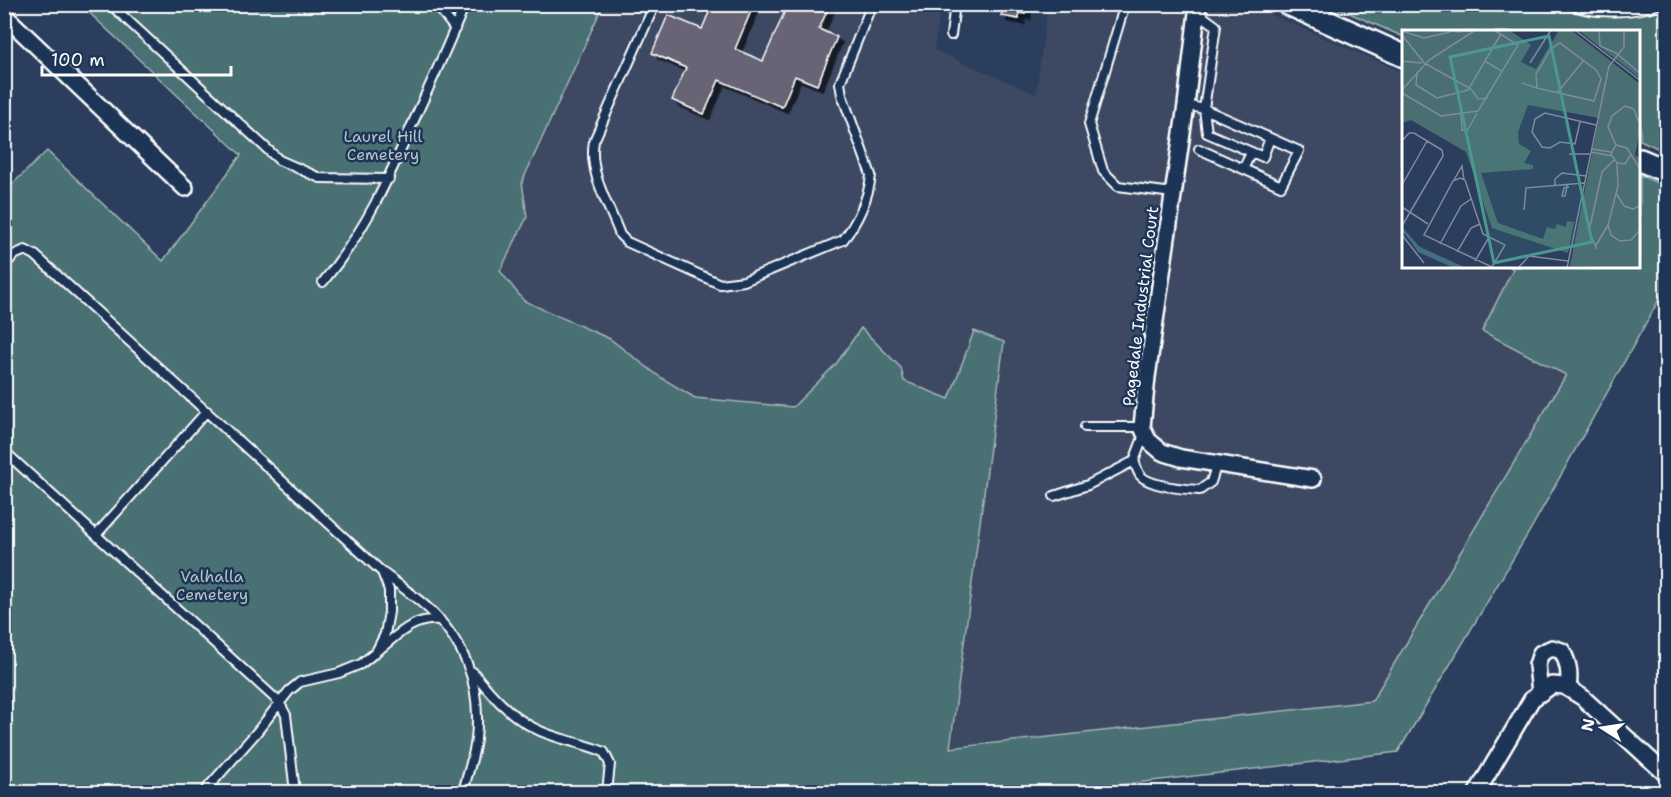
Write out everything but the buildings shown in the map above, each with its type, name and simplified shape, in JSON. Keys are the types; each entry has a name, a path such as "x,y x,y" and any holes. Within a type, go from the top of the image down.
{"street":[{"path":"1288,4 1402,55"},
{"name":"Pagedale Industrial Court","path":"1144,430 1198,8"},
{"path":"4,15 185,188"},
{"path":"1641,160 1666,171"},
{"path":"1144,430 1148,440 1162,452 1181,458 1313,479"},
{"path":"1546,689 1537,665 1541,653 1552,648 1562,651 1567,660 1570,675 1568,688"},
{"path":"1478,792 1532,699 1546,689 1564,686 1582,697 1666,774"}],"lane":[{"path":"110,4 279,159 320,178 388,179"},
{"path":"436,4 455,28"},
{"path":"323,282 346,255 360,233 388,179 465,4"},
{"path":"655,4 594,141 592,154 594,169 620,235 627,242 720,284 732,284 755,276 843,240 850,231 870,187 871,175 842,95 840,83 872,4"},
{"path":"951,35 955,4"},
{"path":"1125,4 1089,124 1103,171 1118,186 1173,193"},
{"path":"1570,4 1581,10 1614,11 1659,4"},
{"path":"1198,8 1216,26 1204,109 1207,133 1263,157 1270,138"},
{"path":"1186,105 1204,109 1299,151 1281,186 1199,149"},
{"path":"1244,169 1251,153"},
{"path":"4,266 14,255 25,250 35,255 382,572 440,620 460,648 472,671 513,714 535,729 604,752 610,764 607,792"},
{"path":"96,535 207,411"},
{"path":"1085,427 1144,430 1134,461 1140,475 1153,483 1200,490 1211,482 1217,464"},
{"path":"4,451 279,702 285,715 295,792"},
{"path":"1054,496 1088,485 1134,461"},
{"path":"376,652 385,634 389,612 389,590 382,572"},
{"path":"204,792 256,734 279,702 300,682 339,673 361,664 416,622 440,620"},
{"path":"463,792 476,740 476,702 472,671"}],"shaded area":[{"path":"603,5 941,5 934,50 1036,94 1048,5 1249,5 1402,72 1402,268 1512,268 1482,331 1566,374 1372,701 950,748 1003,342 974,332 949,399 904,381 861,329 836,364 793,407 695,398 660,377 610,339 524,301 500,271 527,217 522,182"}],"green space":[{"path":"81,5 603,5 522,182 527,217 500,271 524,301 610,339 660,377 695,398 793,407 836,364 861,328 901,368 904,381 949,399 974,331 1004,342 950,748 1372,701 1566,375 1482,331 1512,268 1641,268 1641,175 1666,187 1666,287 1532,527 1398,752 1059,792 5,792 5,191 47,151 163,261 241,155"},
{"path":"1331,5 1666,5 1666,152 1641,140 1641,30 1402,30 1402,36"}],"park label":[{"name":"Laurel Hill Cemetery","path":"383,145"},
{"name":"Valhalla Cemetery","path":"212,585"}]}
